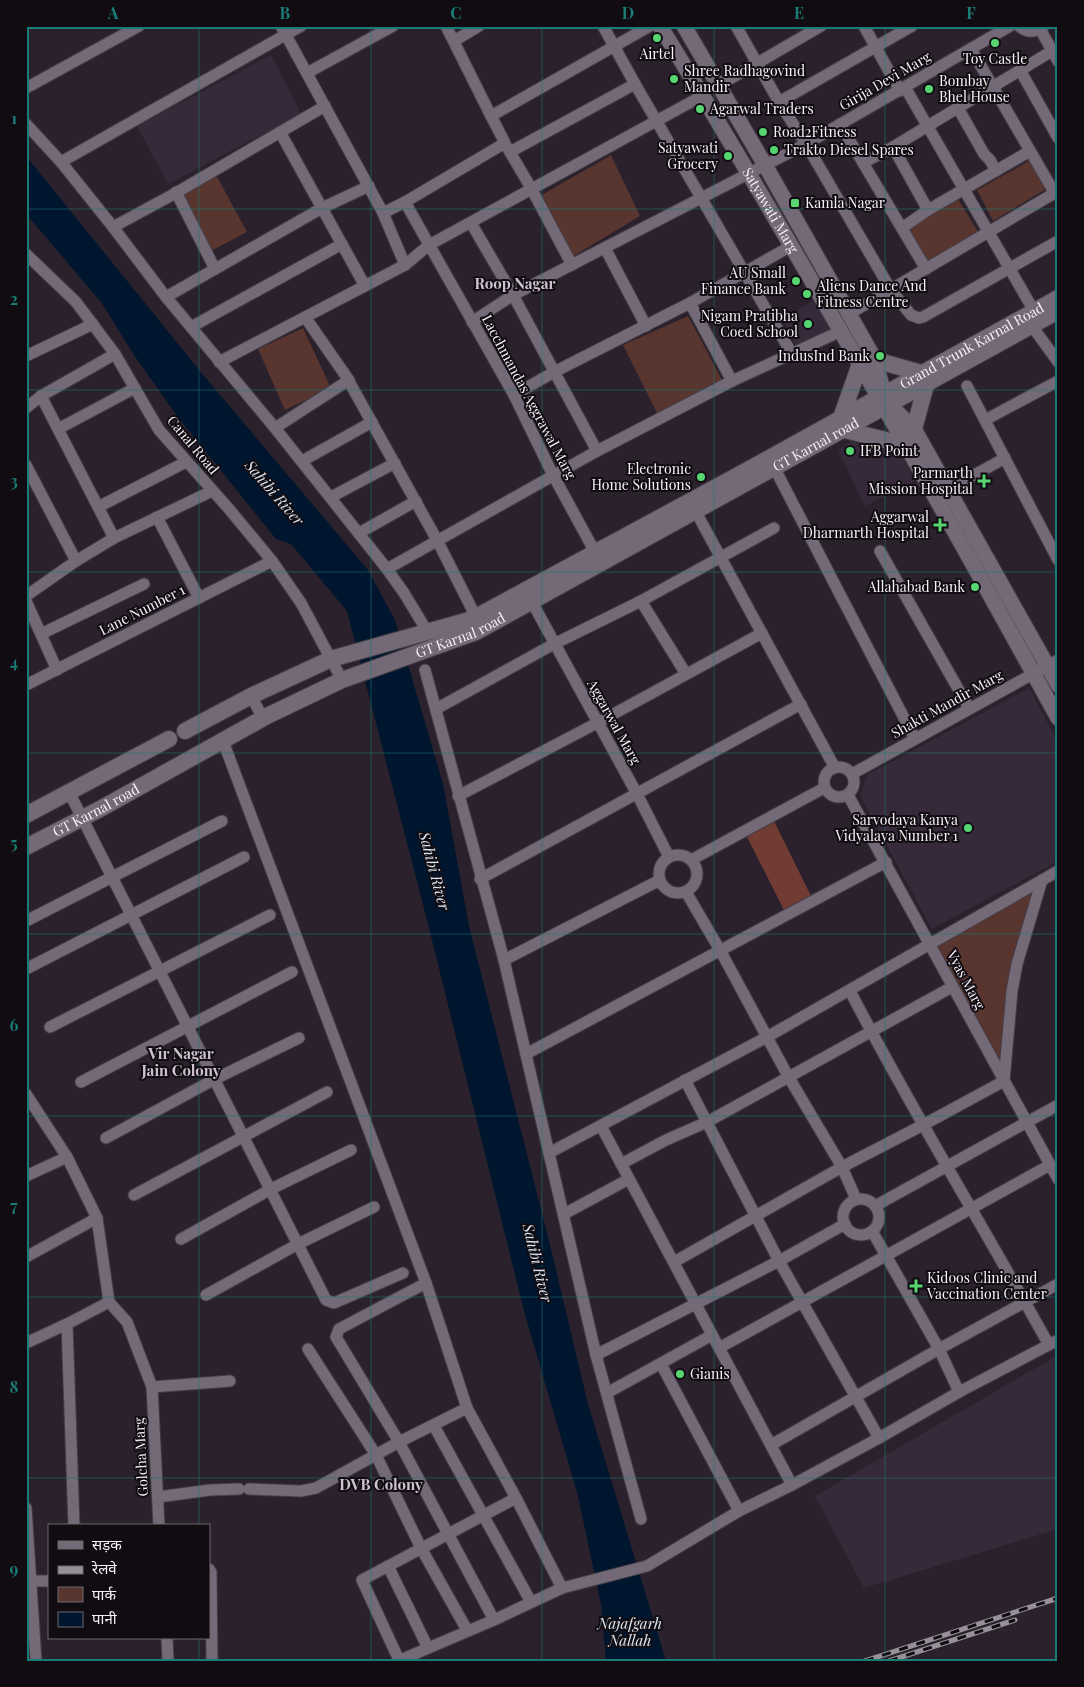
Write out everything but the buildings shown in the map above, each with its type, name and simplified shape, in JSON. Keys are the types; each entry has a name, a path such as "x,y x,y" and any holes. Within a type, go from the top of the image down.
{"main road":[{"name":"Grand Trunk Karnal Road","path":"885,401 1033,319 1058,298"},
{"name":"Grand Trunk Karnal Road","path":"1033,319 1058,312"},
{"path":"906,445 843,424 867,362 924,379 914,429"},
{"name":"GT Karnal road","path":"185,731 251,696 331,660 476,617 595,552 885,401"},
{"name":"GT Karnal road","path":"26,847 263,718 342,680 476,632 775,469 843,424"},
{"name":"GT Karnal road","path":"26,815 169,739"}],"street":[{"path":"26,88 139,26"},
{"path":"61,162 283,30 301,26"},
{"path":"307,73 393,26"},
{"path":"446,26 491,116 572,265"},
{"path":"454,41 479,26"},
{"path":"603,26 792,354"},
{"path":"491,116 650,26"},
{"name":"Satyawati Marg","path":"660,26 841,331 867,362"},
{"name":"Satyawati Marg","path":"684,26 850,314 867,362 885,401"},
{"path":"736,26 891,290 910,315 919,318 926,316 1058,241"},
{"path":"864,26 1010,268 1033,319 1058,362"},
{"path":"779,102 912,26"},
{"name":"Girija Devi Marg","path":"472,322 513,296 806,144 971,50 990,31 1010,26"},
{"path":"863,163 893,147 1020,70 1055,56 1042,28 1030,32 1019,26"},
{"path":"718,86 818,27"},
{"path":"283,30 384,213 405,265"},
{"path":"850,314 1056,192 971,50"},
{"path":"1020,70 1058,138"},
{"path":"384,213 635,84"},
{"path":"219,362 405,265 429,245 702,96"},
{"path":"114,227 326,106"},
{"path":"958,108 996,171"},
{"path":"26,124 61,162 114,227 166,297 359,532 404,592 421,633"},
{"path":"840,124 926,269"},
{"path":"280,132 365,286"},
{"path":"893,147 928,210"},
{"path":"902,228 928,210 1030,151"},
{"path":"166,297 322,208 369,186"},
{"path":"176,192 215,269"},
{"name":"Lacchmandas Aggrawal Marg","path":"405,202 514,395 595,552"},
{"path":"470,223 513,296 597,451"},
{"path":"191,328 342,244"},
{"path":"514,395 554,372 690,303 791,246"},
{"path":"605,248 646,326"},
{"name":"Canal Road","path":"26,254 32,267 51,276 76,302 115,354 159,430 272,561 301,603 342,680"},
{"path":"690,303 732,381"},
{"path":"306,317 349,380 437,540 476,617"},
{"path":"26,356 93,324"},
{"path":"387,569 597,451 732,381 841,331"},
{"path":"26,408 41,396 115,354"},
{"path":"275,428 349,380"},
{"path":"985,420 1058,381"},
{"path":"967,386 1058,560"},
{"path":"58,429 135,388"},
{"path":"41,396 114,538"},
{"path":"885,401 914,429 1052,663 1058,685"},
{"path":"885,401 906,445 1058,718"},
{"path":"302,461 372,422"},
{"path":"949,489 1005,458"},
{"path":"98,507 186,462"},
{"path":"330,497 395,464"},
{"path":"26,465 76,561"},
{"path":"775,469 915,739"},
{"path":"26,596 76,561 114,538 212,491"},
{"path":"359,532 416,501"},
{"path":"696,512 835,768"},
{"path":"157,517 200,598"},
{"path":"436,709 554,644 641,601 774,528"},
{"path":"880,551 969,708"},
{"name":"Lane Number 1","path":"26,685 272,561"},
{"path":"41,634 144,584"},
{"path":"26,601 57,670"},
{"path":"641,601 686,674"},
{"name":"Aggarwal Marg","path":"532,602 637,794 669,857"},
{"path":"458,796 762,633"},
{"name":"Shakti Mandir Marg","path":"852,774 1052,663"},
{"path":"425,670 480,879 504,960 596,1355 641,1519"},
{"path":"251,696 263,718"},
{"path":"480,879 801,704"},
{"path":"223,741 426,1283 468,1408 562,1588"},
{"path":"835,768 844,768 854,778 854,787 844,797 834,797 824,788 824,777 830,770 835,768"},
{"path":"691,860 824,788"},
{"path":"69,792 326,1300 331,1303 403,1273"},
{"name":"Vyas Marg","path":"848,795 1058,1179"},
{"path":"26,921 222,821"},
{"path":"683,855 696,866 698,874 696,881 692,888 686,892 678,894 670,892 660,880 660,867 669,857 683,855"},
{"path":"26,969 244,857"},
{"path":"526,1054 886,862"},
{"path":"549,1153 767,1037 1058,871"},
{"path":"504,960 660,880"},
{"path":"674,1262 842,1167 1004,1081 1012,990 1017,964 1042,880"},
{"path":"686,892 720,950 788,1076 842,1167 856,1200"},
{"path":"50,1027 270,915"},
{"path":"81,1082 292,972"},
{"path":"621,1164 666,1140 707,1122 952,987"},
{"path":"516,1498 362,1580 399,1660 494,1620 562,1588 647,1566 739,1511 792,1485 1053,1342 1025,1302 971,1209 871,1032 850,990"},
{"path":"106,1138 214,1079 299,1038"},
{"path":"686,1080 780,1261 879,1438"},
{"path":"134,1195 327,1092"},
{"path":"26,1094 67,1157 97,1218 109,1302 26,1343"},
{"path":"875,1206 1058,1105"},
{"path":"601,1126 792,1485"},
{"path":"181,1240 271,1189 350,1150"},
{"path":"26,1176 67,1157"},
{"path":"719,1348 1050,1165"},
{"path":"564,1214 629,1179"},
{"path":"856,1200 866,1200 875,1206 879,1214 877,1224 872,1231 860,1234 848,1229 845,1224 844,1212 846,1206 856,1200"},
{"path":"206,1295 298,1244 374,1207"},
{"path":"26,1257 97,1218"},
{"path":"596,1355 780,1261 845,1224"},
{"path":"872,1231 939,1349 959,1392"},
{"path":"426,1283 339,1328 336,1337 399,1442 494,1620"},
{"path":"771,1445 939,1349 1058,1284"},
{"name":"Golcha Marg","path":"109,1302 127,1322 152,1387 160,1524"},
{"path":"67,1324 74,1524"},
{"path":"607,1393 712,1335"},
{"path":"308,1349 376,1455 422,1548 467,1630"},
{"path":"661,1364 739,1511"},
{"path":"152,1387 230,1381"},
{"path":"158,1497 210,1490 301,1491 316,1488 399,1442 468,1408"},
{"path":"434,1426 531,1602"},
{"path":"26,1508 29,1581 36,1661"},
{"path":"388,1566 428,1648"},
{"path":"210,1570 212,1661"},
{"path":"29,1581 48,1581"},
{"path":"167,1640 168,1661"}],"shaded area":[{"path":"271,55 301,114 168,184 137,126"},
{"name":"Nigam Pratibha Coed School","path":"816,298 834,328 796,347 783,320"},
{"path":"857,438 900,449 915,481 865,506 838,450"},
{"name":"Sarvodaya Kanya Vidyalaya Number 1","path":"1029,688 1058,742 1058,861 932,929 860,796 867,775"},
{"path":"774,821 811,896 784,910 746,835"},
{"path":"1058,1355 1058,1529 864,1588 815,1496"}],"green space":[{"path":"611,155 640,216 572,257 540,196"},
{"path":"1029,161 1046,189 993,221 977,190"},
{"path":"216,175 247,232 211,251 180,194"},
{"path":"956,196 979,233 927,265 905,228"},
{"path":"688,316 722,380 657,413 623,345"},
{"path":"303,328 331,388 285,410 258,349"},
{"path":"1036,887 1000,1066 936,947"}],"water":[{"name":"Najafgarh Nallah","path":"26,156 204,376 368,570 395,620 443,784 469,926 550,1245 588,1404 666,1661 606,1661 601,1605 578,1496 524,1311 427,920 347,611 291,544 276,539 177,416 134,355 101,302 26,214"}],"railway":[{"path":"865,1661 1058,1598"},
{"path":"889,1661 1015,1620"}],"place":[{"name":"Airtel","path":"657,38"},
{"name":"Toy Castle","path":"995,43"},
{"name":"Shree Radhagovind Mandir","path":"674,79"},
{"name":"Bombay Bhel House","path":"929,89"},
{"name":"Agarwal Traders","path":"700,109"},
{"name":"Road2Fitness","path":"763,132"},
{"name":"Trakto Diesel Spares","path":"774,150"},
{"name":"Satyawati Grocery","path":"728,156"},
{"name":"Kamla Nagar","path":"795,203"},
{"name":"AU Small Finance Bank","path":"796,281"},
{"name":"Aliens Dance And Fitness Centre","path":"807,294"},
{"name":"Nigam Pratibha Coed School","path":"808,324"},
{"name":"IndusInd Bank","path":"880,356"},
{"name":"IFB Point","path":"850,451"},
{"name":"Electronic Home Solutions","path":"701,477"},
{"name":"Parmarth Mission Hospital","path":"984,481"},
{"name":"Aggarwal Dharmarth Hospital","path":"940,525"},
{"name":"Allahabad Bank","path":"975,587"},
{"name":"Sarvodaya Kanya Vidyalaya Number 1","path":"968,828"},
{"name":"Kidoos Clinic and Vaccination Center","path":"916,1286"},
{"name":"Gianis","path":"680,1374"}],"district":[{"name":"Roop Nagar","path":"515,284"},
{"name":"Vir Nagar Jain Colony","path":"181,1062"},
{"name":"DVB Colony","path":"381,1485"}],"water label":[{"name":"Sahibi River","path":"274,493"},
{"name":"Sahibi River","path":"434,871"},
{"name":"Sahibi River","path":"537,1263"}]}
